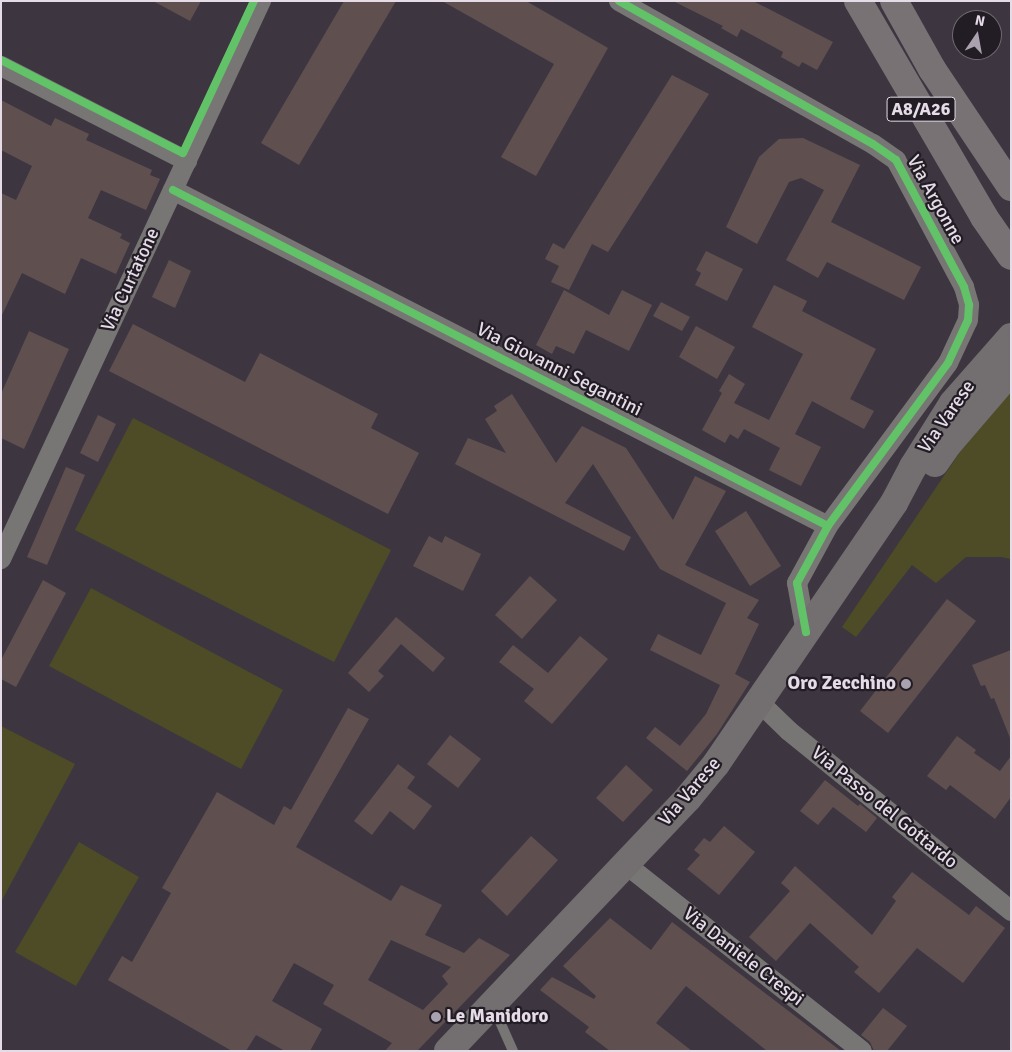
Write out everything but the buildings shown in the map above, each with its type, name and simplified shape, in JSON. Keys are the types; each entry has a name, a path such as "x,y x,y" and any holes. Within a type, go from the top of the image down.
{"highway":[{"name":"A8/A26","path":"858,1 984,218"},
{"name":"A8/A26","path":"894,1 932,69 1011,187"},
{"path":"932,69 1011,170"},
{"path":"984,218 1011,256"},
{"path":"984,218 1011,270"}],"main road":[{"name":"Via Varese","path":"448,1051 624,863 688,798 716,764 760,703 894,503 924,480 949,443 972,398 1011,338"},
{"name":"Via Varese","path":"972,398 1011,372"}],"street":[{"name":"Via Curtatone","path":"1,559 260,1"},
{"name":"Via Argonne","path":"619,1 873,144 896,160 964,287 969,305 968,320 948,363 828,526"},
{"path":"1,66 187,161"},
{"name":"Via Giovanni Segantini","path":"173,190 828,526"},
{"path":"806,632 797,583 828,526"},
{"name":"Via Passo del Gottardo","path":"760,703 789,731 1011,911"},
{"name":"Via Daniele Crespi","path":"624,863 862,1051"}],"lane":[{"path":"492,1003 513,1051"}],"shaded area":[{"path":"1011,385 1011,559 1001,557 966,557 936,583 912,565 856,637 842,627 962,449 1005,390"},
{"path":"133,418 391,550 334,662 75,530"},
{"path":"91,588 283,690 241,769 49,666"},
{"path":"1,726 75,764 1,902"},
{"path":"79,842 139,877 76,986 15,952"}],"cycle path":[{"path":"1,60 183,153 254,1"},
{"path":"619,1 873,144 896,160 964,287 969,305 968,320 948,363 828,526"},
{"path":"173,190 828,526 797,583 806,632"}],"place":[{"name":"Oro Zecchino","path":"906,684"},
{"name":"Le Manidoro","path":"436,1017"}]}
